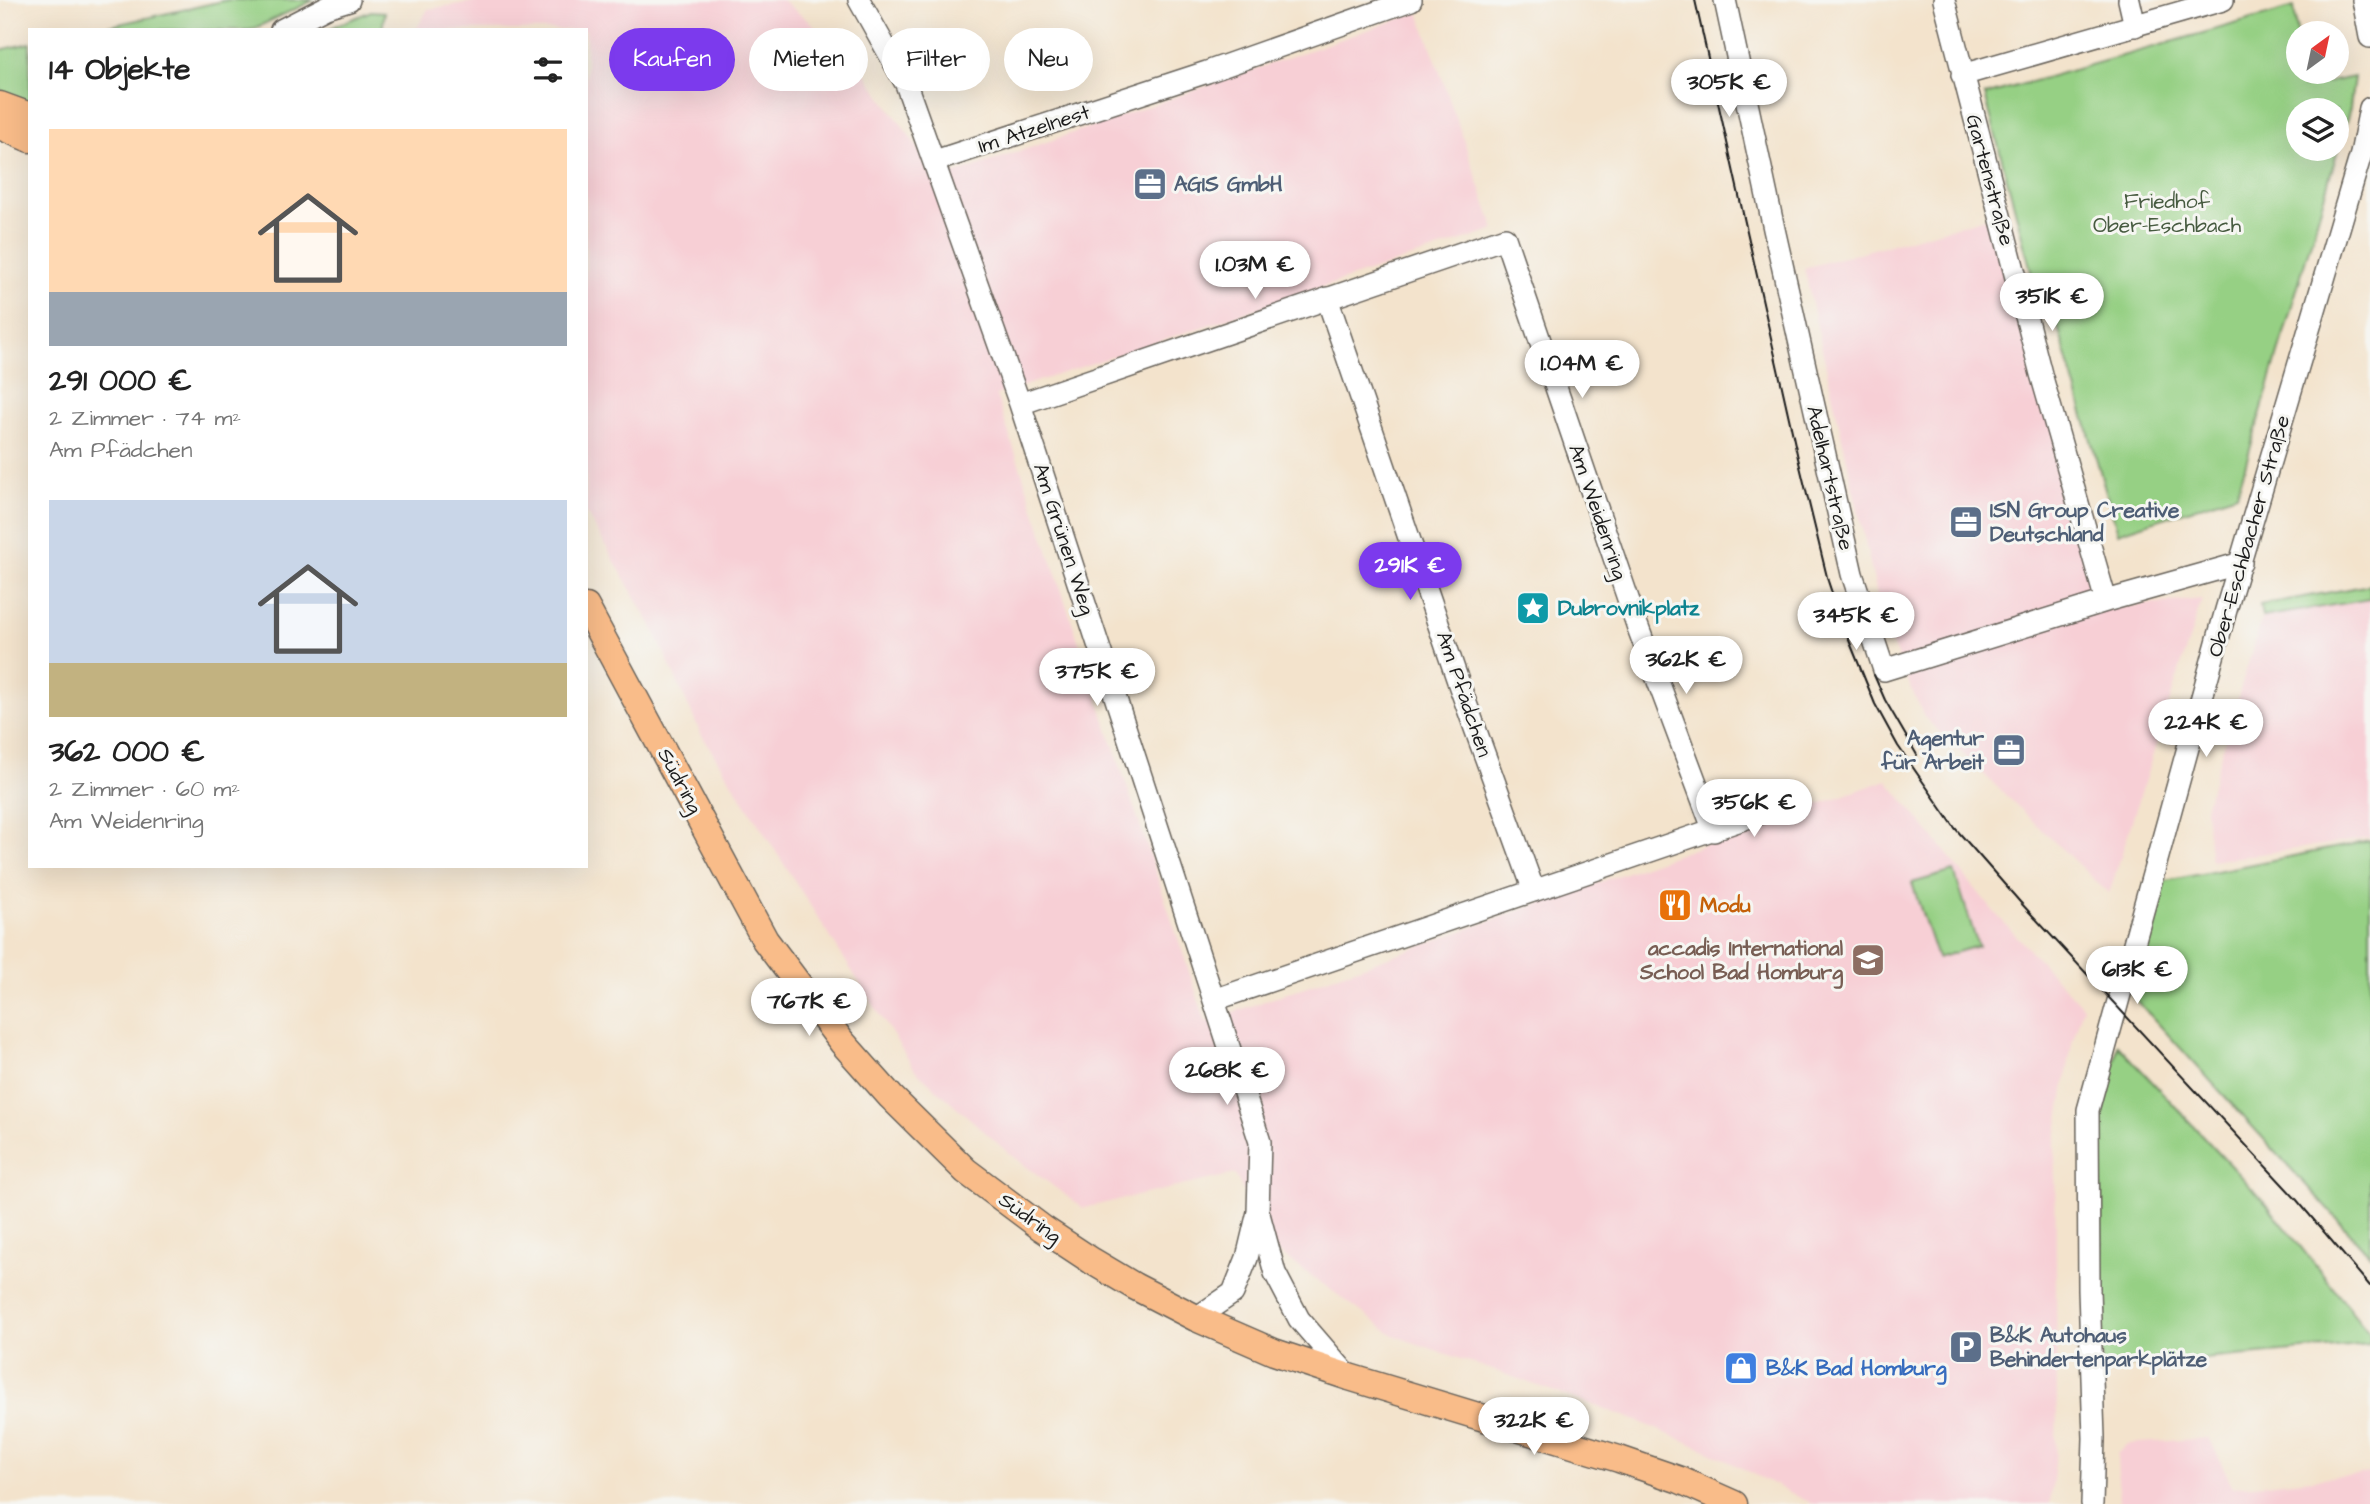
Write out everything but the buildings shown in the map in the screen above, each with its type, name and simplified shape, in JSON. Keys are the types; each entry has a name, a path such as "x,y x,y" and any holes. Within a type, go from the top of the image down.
{"main road":[{"path":"0,105 28,115"},
{"path":"0,126 28,138"},
{"name":"Südring","path":"588,611 765,940 842,1042 891,1097 966,1171 1042,1228 1134,1286 1196,1318 1274,1352 1619,1459 1680,1480 1734,1504"}],"street":[{"path":"285,28 326,7 349,0"},
{"name":"Am Grünen Weg","path":"859,0 906,84 935,161 1020,404 1260,1142 1258,1212 1247,1258 1233,1293 1196,1318"},
{"name":"Im Atzelnest","path":"935,161 1207,72 1411,0"},
{"name":"Adelhartstraße","path":"1725,0 1852,574 1884,670 2106,601 2241,563"},
{"name":"Gartenstraße","path":"1944,0 2041,374 2106,601"},
{"path":"2129,0 2135,26"},
{"path":"1962,75 2223,0"},
{"path":"2363,0 2370,37"},
{"name":"Ober-Eschbacher Straße","path":"2092,1504 2094,1438 2089,1290 2088,1110 2115,1004 2241,563 2366,156 2370,108"},
{"name":"Am Weidenring","path":"1020,404 1505,238 1633,613 1714,831"},
{"name":"Am Pfädchen","path":"1327,299 1460,687 1534,891"},
{"path":"1214,1000 1779,807"},
{"name":"Am Grünen Weg","path":"1258,1212 1275,1273 1299,1319 1349,1377"}],"shaded area":[{"path":"485,0 782,0 818,28 749,28 749,91 868,91 868,77 940,179 1419,12 1495,230 996,395 1206,1022 1887,780 1995,913 2083,1007 2072,1043 2055,1144 2057,1416 2050,1504 1813,1504 1706,1450 1630,1418 1395,1336 1270,1246 1235,1174 1083,1208 1012,1156 915,1070 701,734 651,624 588,515 588,28 417,28 428,9"},
{"path":"2008,212 2110,608 2202,599 2109,894 1924,717 1884,626 1804,268"},
{"path":"2370,599 2370,838 2211,861 2205,808 2262,617"},
{"path":"2209,1438 2233,1487 2370,1473 2370,1504 2119,1504 2117,1454 2127,1444"}],"green space":[{"path":"227,0 314,0 255,28 101,28"},
{"name":"Friedhof Ober-Eschbach","path":"2294,7 2296,21 2286,21 2286,84 2303,84 2303,87 2349,84 2349,78 2354,77 2349,111 2349,98 2286,98 2286,161 2334,161 2237,494 2118,533 2051,303 2040,305 1985,95"},
{"path":"371,11 385,12 382,28 331,28"},
{"path":"28,43 28,108 0,98 0,50"},
{"path":"2370,585 2370,599 2262,617 2260,605"},
{"path":"2370,841 2370,1255 2130,993 2160,882"},
{"path":"1954,871 1978,946 1937,958 1912,883"},
{"path":"2118,1045 2268,1206 2370,1334 2370,1344 2102,1368 2100,1126"}],"tram line":[{"path":"1695,0 1828,581 1875,704 1898,746 1955,828 2020,902 2296,1199 2370,1286"},
{"path":"1874,675 1885,700 1917,755"}],"place":[{"name":"AGIS GmbH","path":"1150,184"},
{"name":"ISN Group Creative Deutschland","path":"1966,522"},
{"name":"Dubrovnikplatz","path":"1533,608"},
{"name":"Agentur für Arbeit","path":"2009,750"},
{"name":"Modu","path":"1675,905"},
{"name":"accadis International School Bad Homburg","path":"1868,960"},
{"name":"B&K Autohaus Behindertenparkplätze","path":"1966,1347"},
{"name":"B&K Bad Homburg","path":"1741,1368"}]}
